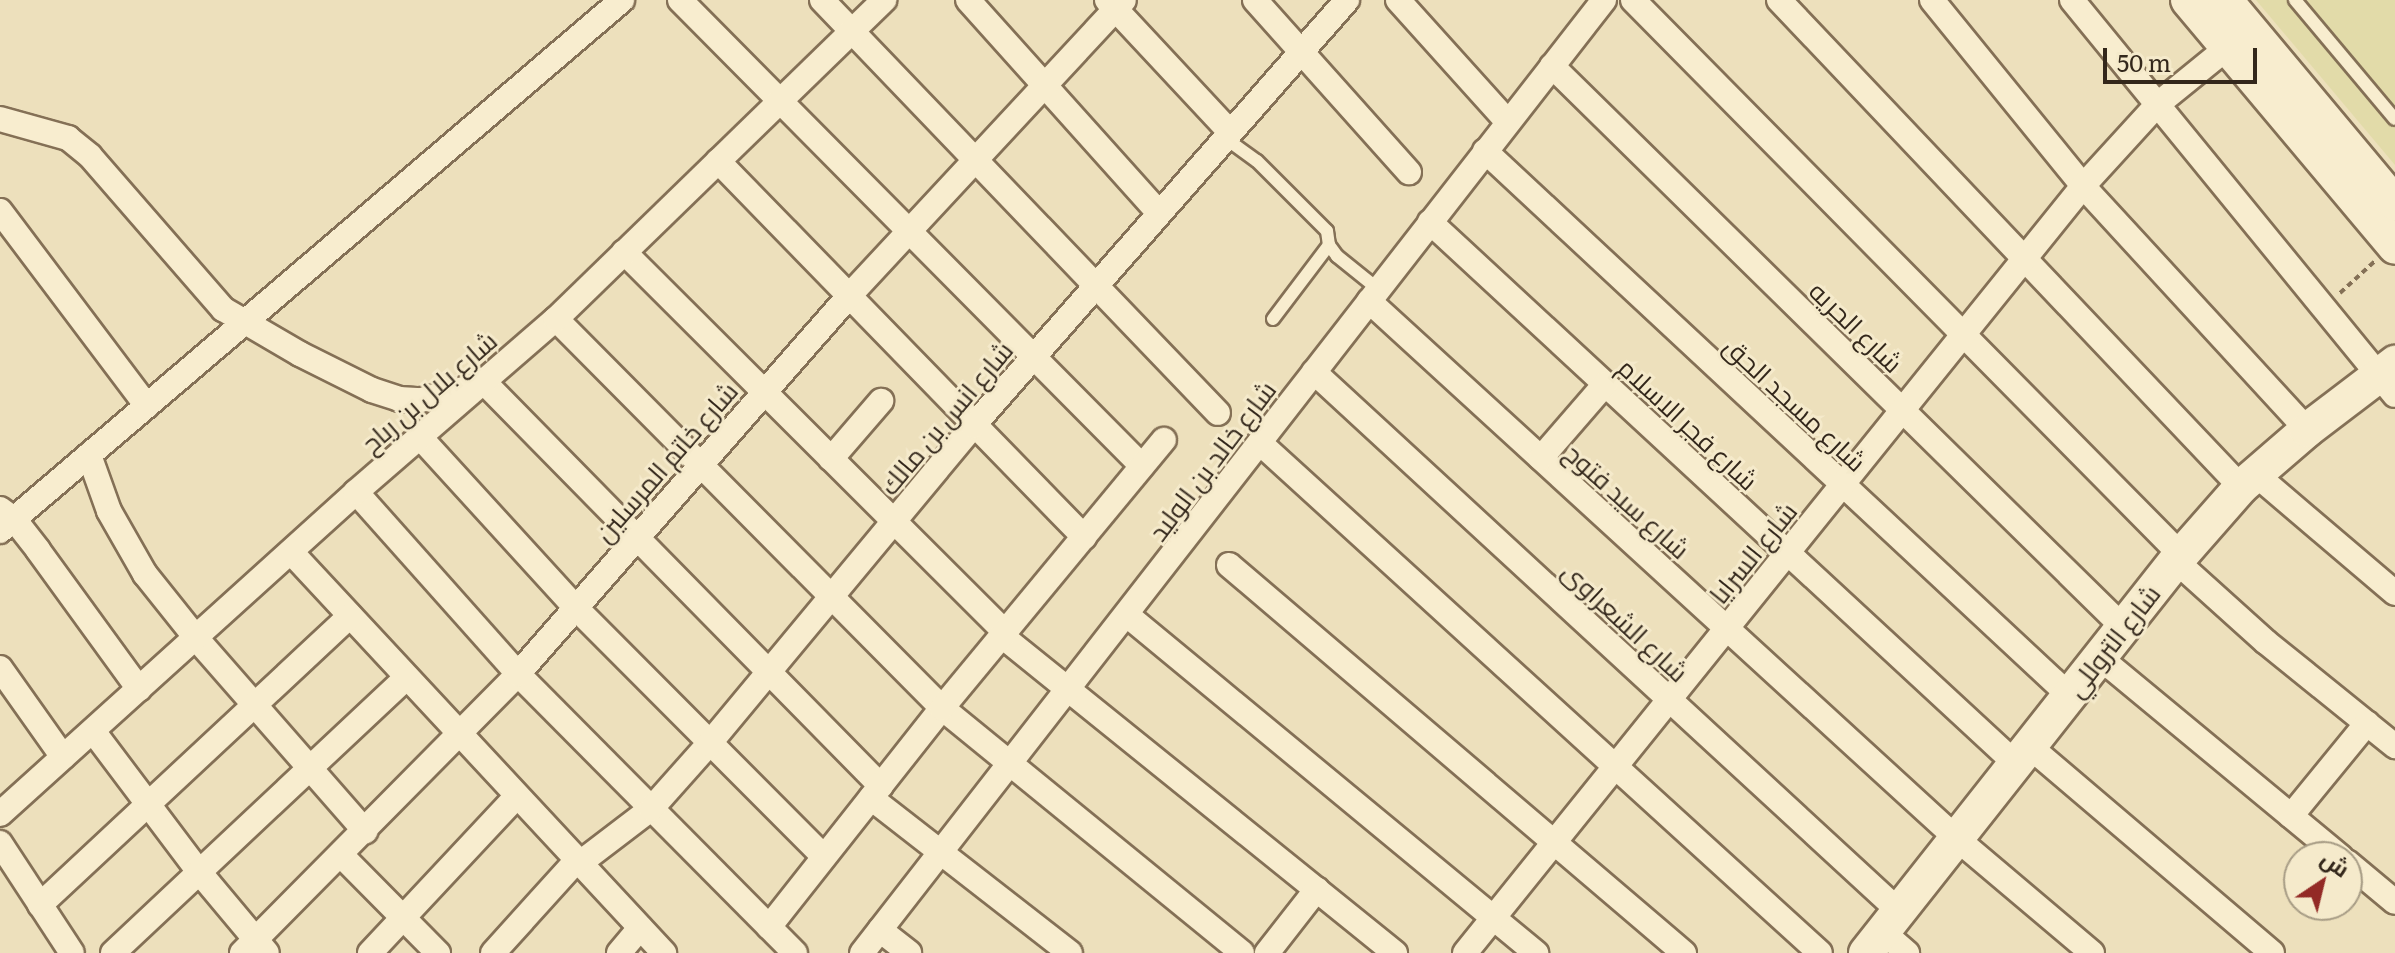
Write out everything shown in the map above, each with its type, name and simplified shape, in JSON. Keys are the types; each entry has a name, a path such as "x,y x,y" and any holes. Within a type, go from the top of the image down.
{"street":[{"path":"139,689 5,520 89,455 622,0"},
{"path":"680,0 1142,466"},
{"path":"822,0 1218,413"},
{"name":"شارع بلال بن رباح","path":"0,814 356,492 556,319 884,0"},
{"path":"968,0 1158,212"},
{"path":"1255,0 1409,172"},
{"name":"شارع انس بن مالك","path":"493,953 578,861 651,809 709,744 1033,356 1347,0"},
{"path":"1398,0 1508,122"},
{"name":"شارع خالد بن الوليد","path":"862,953 1010,767 1604,0"},
{"path":"1633,0 1965,336 2178,558 2266,642 2395,746"},
{"path":"1779,0 2024,259 2248,480 2395,593"},
{"path":"1932,0 2083,186 2307,430"},
{"path":"2072,0 2324,308 2389,378"},
{"path":"2188,0 2394,245"},
{"path":"2225,0 2395,203"},
{"path":"1116,3 1228,135"},
{"name":"شارع خاتم المرسلين","path":"255,949 341,855 518,674 763,391 1045,85 1116,3"},
{"name":"شارع السرايا","path":"1465,953 1613,765 1965,336 2083,186 2158,104 2227,48"},
{"name":"شارع الحريه","path":"1552,66 2123,627"},
{"path":"0,119 68,138 90,156 223,309 300,354 372,390 399,399 421,400 479,383 769,672 876,792 942,854 1070,953"},
{"name":"شارع مسجد الحق","path":"1485,151 2069,695"},
{"path":"718,161 1084,537"},
{"path":"0,211 147,406"},
{"name":"شارع فجر الاسلام","path":"1430,222 1787,553 2022,755 2272,953"},
{"path":"624,252 1003,634 1395,953"},
{"name":"شارع سيد فتوح","path":"1373,295 1541,458 1726,628 1956,838 2092,953"},
{"path":"556,319 942,708 1010,767 1242,953"},
{"name":"شارع الشعراوى","path":"1314,372 1668,698 1889,937"},
{"name":"شارع التروللي","path":"1889,937 1956,838 2178,558 2248,480 2307,430 2389,378"},
{"path":"1541,458 1605,384"},
{"path":"831,459 881,401"},
{"path":"419,436 576,608 824,857"},
{"path":"769,927 942,708 1164,440"},
{"path":"1260,443 1820,953"},
{"path":"89,455 109,511 145,574 196,638 365,831"},
{"path":"356,492 518,674 795,953"},
{"path":"291,552 664,953"},
{"path":"1229,565 1684,953"},
{"path":"1127,615 1536,953"},
{"path":"40,905 350,616"},
{"path":"2099,657 2321,841"},
{"path":"0,668 63,757"},
{"path":"113,953 407,677"},
{"path":"2291,816 2367,723"},
{"path":"93,731 255,949"},
{"path":"370,953 517,796"},
{"path":"0,843 72,953"},
{"path":"341,855 438,953"},
{"path":"2363,875 2395,902"},
{"path":"1267,953 1317,889"},
{"path":"619,953 640,928"},
{"path":"880,930 909,953"}],"lane":[{"path":"2295,0 2395,119"},
{"path":"1228,135 1327,231 1329,245 1373,295"},
{"path":"1273,319 1329,245"}],"path":[{"path":"2324,308 2394,245"}],"shaded area":[{"path":"2256,0 2395,0 2395,165"}]}
